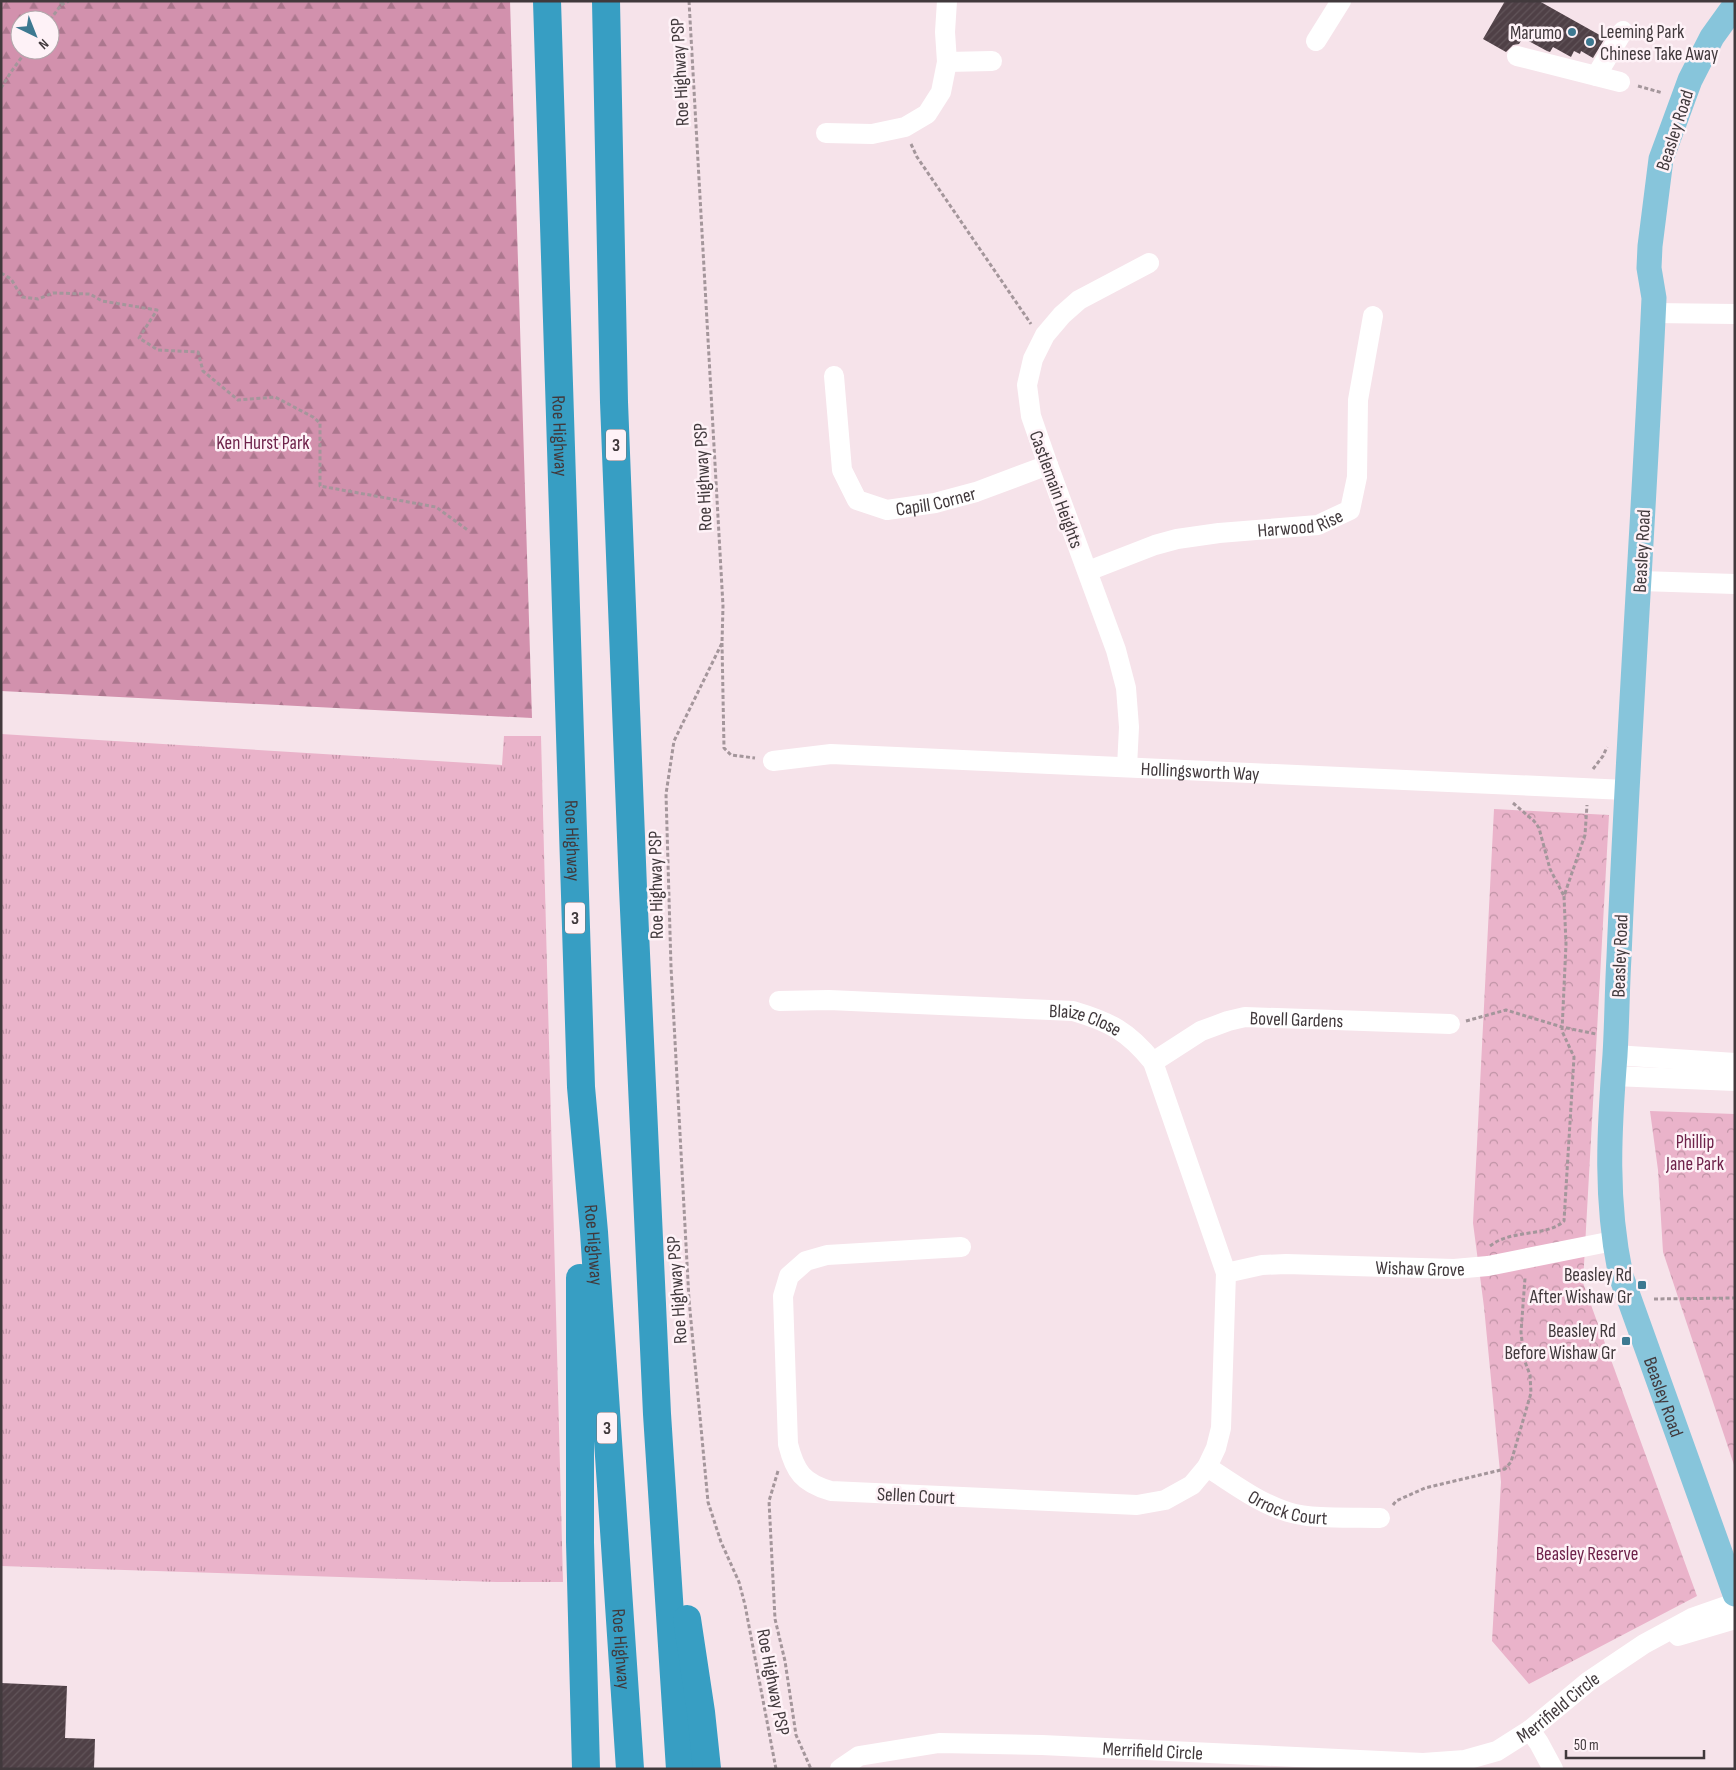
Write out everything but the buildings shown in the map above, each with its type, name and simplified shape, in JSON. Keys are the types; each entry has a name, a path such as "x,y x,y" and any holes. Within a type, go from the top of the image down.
{"highway":[{"name":"Roe Highway","path":"548,1 581,1087 594,1232 630,1769"},
{"name":"3","path":"606,1 614,402 633,888 657,1414 680,1769"},
{"path":"581,1087 580,1542 586,1769"},
{"path":"657,1414 707,1769"}],"main road":[{"name":"Beasley Road","path":"1735,5 1712,37 1690,80 1661,160 1650,246 1649,268 1654,305 1640,580 1626,790 1609,1149 1614,1241 1621,1276 1735,1594"},
{"name":"Beasley Road","path":"1654,305 1662,272 1666,219 1676,161 1697,98 1716,59 1735,28"}],"street":[{"path":"826,133 872,134 905,127 928,114 941,92 946,62 947,1"},
{"path":"1316,41 1341,1"},
{"path":"1596,76 1623,31"},
{"path":"1517,56 1620,82"},
{"path":"946,62 992,61"},
{"name":"Castlemain Heights","path":"1127,767 1129,727 1126,688 1116,650 1031,416 1027,385 1033,359 1045,335 1062,315 1078,300 1148,264"},
{"path":"1654,305 1735,314"},
{"name":"Harwood Rise","path":"1088,571 1154,545 1177,539 1218,533 1318,525 1350,510 1358,477 1358,400 1373,316"},
{"name":"Capill Corner","path":"834,376 842,470 857,500 887,510 935,503 976,492 1048,465"},
{"path":"1640,580 1735,584"},
{"name":"Hollingsworth Way","path":"773,761 831,754 1626,790"},
{"name":"Blaize Close","path":"779,1001 829,1000 1073,1011 1097,1018 1120,1030 1143,1050 1153,1062 1226,1273"},
{"name":"Bovell Gardens","path":"1153,1062 1201,1031 1245,1017 1450,1024"},
{"path":"1614,1054 1735,1063"},
{"path":"1614,1054 1735,1081"},
{"name":"Wishaw Grove","path":"1226,1273 1262,1265 1286,1264 1454,1269 1488,1266 1614,1241"},
{"name":"Sellen Court","path":"961,1247 827,1255 806,1261 789,1276 783,1296 788,1444 792,1459 800,1474 814,1486 831,1491 1137,1505 1165,1500 1192,1485 1207,1467 1216,1448 1221,1428 1226,1273"},
{"name":"Orrock Court","path":"1207,1467 1263,1502 1288,1512 1306,1516 1380,1518"},
{"name":"Merrifield Circle","path":"840,1769 859,1756 940,1744 1042,1745 1423,1763 1465,1760 1497,1751 1530,1730 1589,1681 1644,1644 1692,1618 1735,1603"},
{"name":"Merrifield Circle","path":"1644,1644 1735,1619"},
{"path":"1530,1730 1553,1769"}],"path":[{"path":"61,3 69,1"},
{"name":"Roe Highway PSP","path":"689,1 723,606 722,643 674,741 666,794 671,967 689,1300 708,1502 721,1542 739,1582 745,1605 776,1769"},
{"path":"1,88 20,60"},
{"path":"1620,82 1668,95"},
{"path":"905,127 917,157 923,166 1029,322 1045,335"},
{"path":"1,273 11,278 22,298 38,299 52,294 90,294 102,301 157,310 140,338 158,350 198,352 203,371 238,400 275,397 313,417 320,423 320,486 436,507 468,531"},
{"path":"722,643 724,748 731,755 773,761"},
{"path":"1506,784 1511,801 1534,821 1539,828 1550,869 1564,896"},
{"path":"1488,1266 1484,1255 1485,1250 1496,1241 1509,1236 1528,1234 1559,1226 1564,1220 1574,1057 1562,1031 1566,944 1564,896 1585,835 1587,802"},
{"path":"1450,1024 1506,1010 1600,1035 1614,1054"},
{"path":"1380,1518 1396,1501 1425,1488 1506,1469 1511,1462 1531,1394 1530,1375 1524,1359 1521,1332 1525,1278"},
{"path":"1654,1299 1735,1298"},
{"path":"792,1459 781,1463 769,1501 775,1619 785,1661 796,1735 811,1769"}],"green space":[{"name":"Ken Hurst Park","path":"1,1 510,1 532,718 1,691"},
{"path":"1,734 502,765 504,736 541,736 563,1582 496,1582 1,1566"},
{"name":"Beasley Reserve","path":"1494,809 1609,815 1583,1283 1697,1596 1529,1684 1492,1641 1501,1482 1484,1307 1473,1223"},
{"name":"Phillip Jane Park","path":"1650,1111 1735,1114 1735,1468 1663,1252 1658,1170"}],"place":[{"name":"Marumo","path":"1572,32"},
{"name":"Leeming Park Chinese Take Away","path":"1590,42"},
{"name":"Beasley Rd After Wishaw Gr","path":"1642,1285"},
{"name":"Beasley Rd Before Wishaw Gr","path":"1626,1341"}]}
